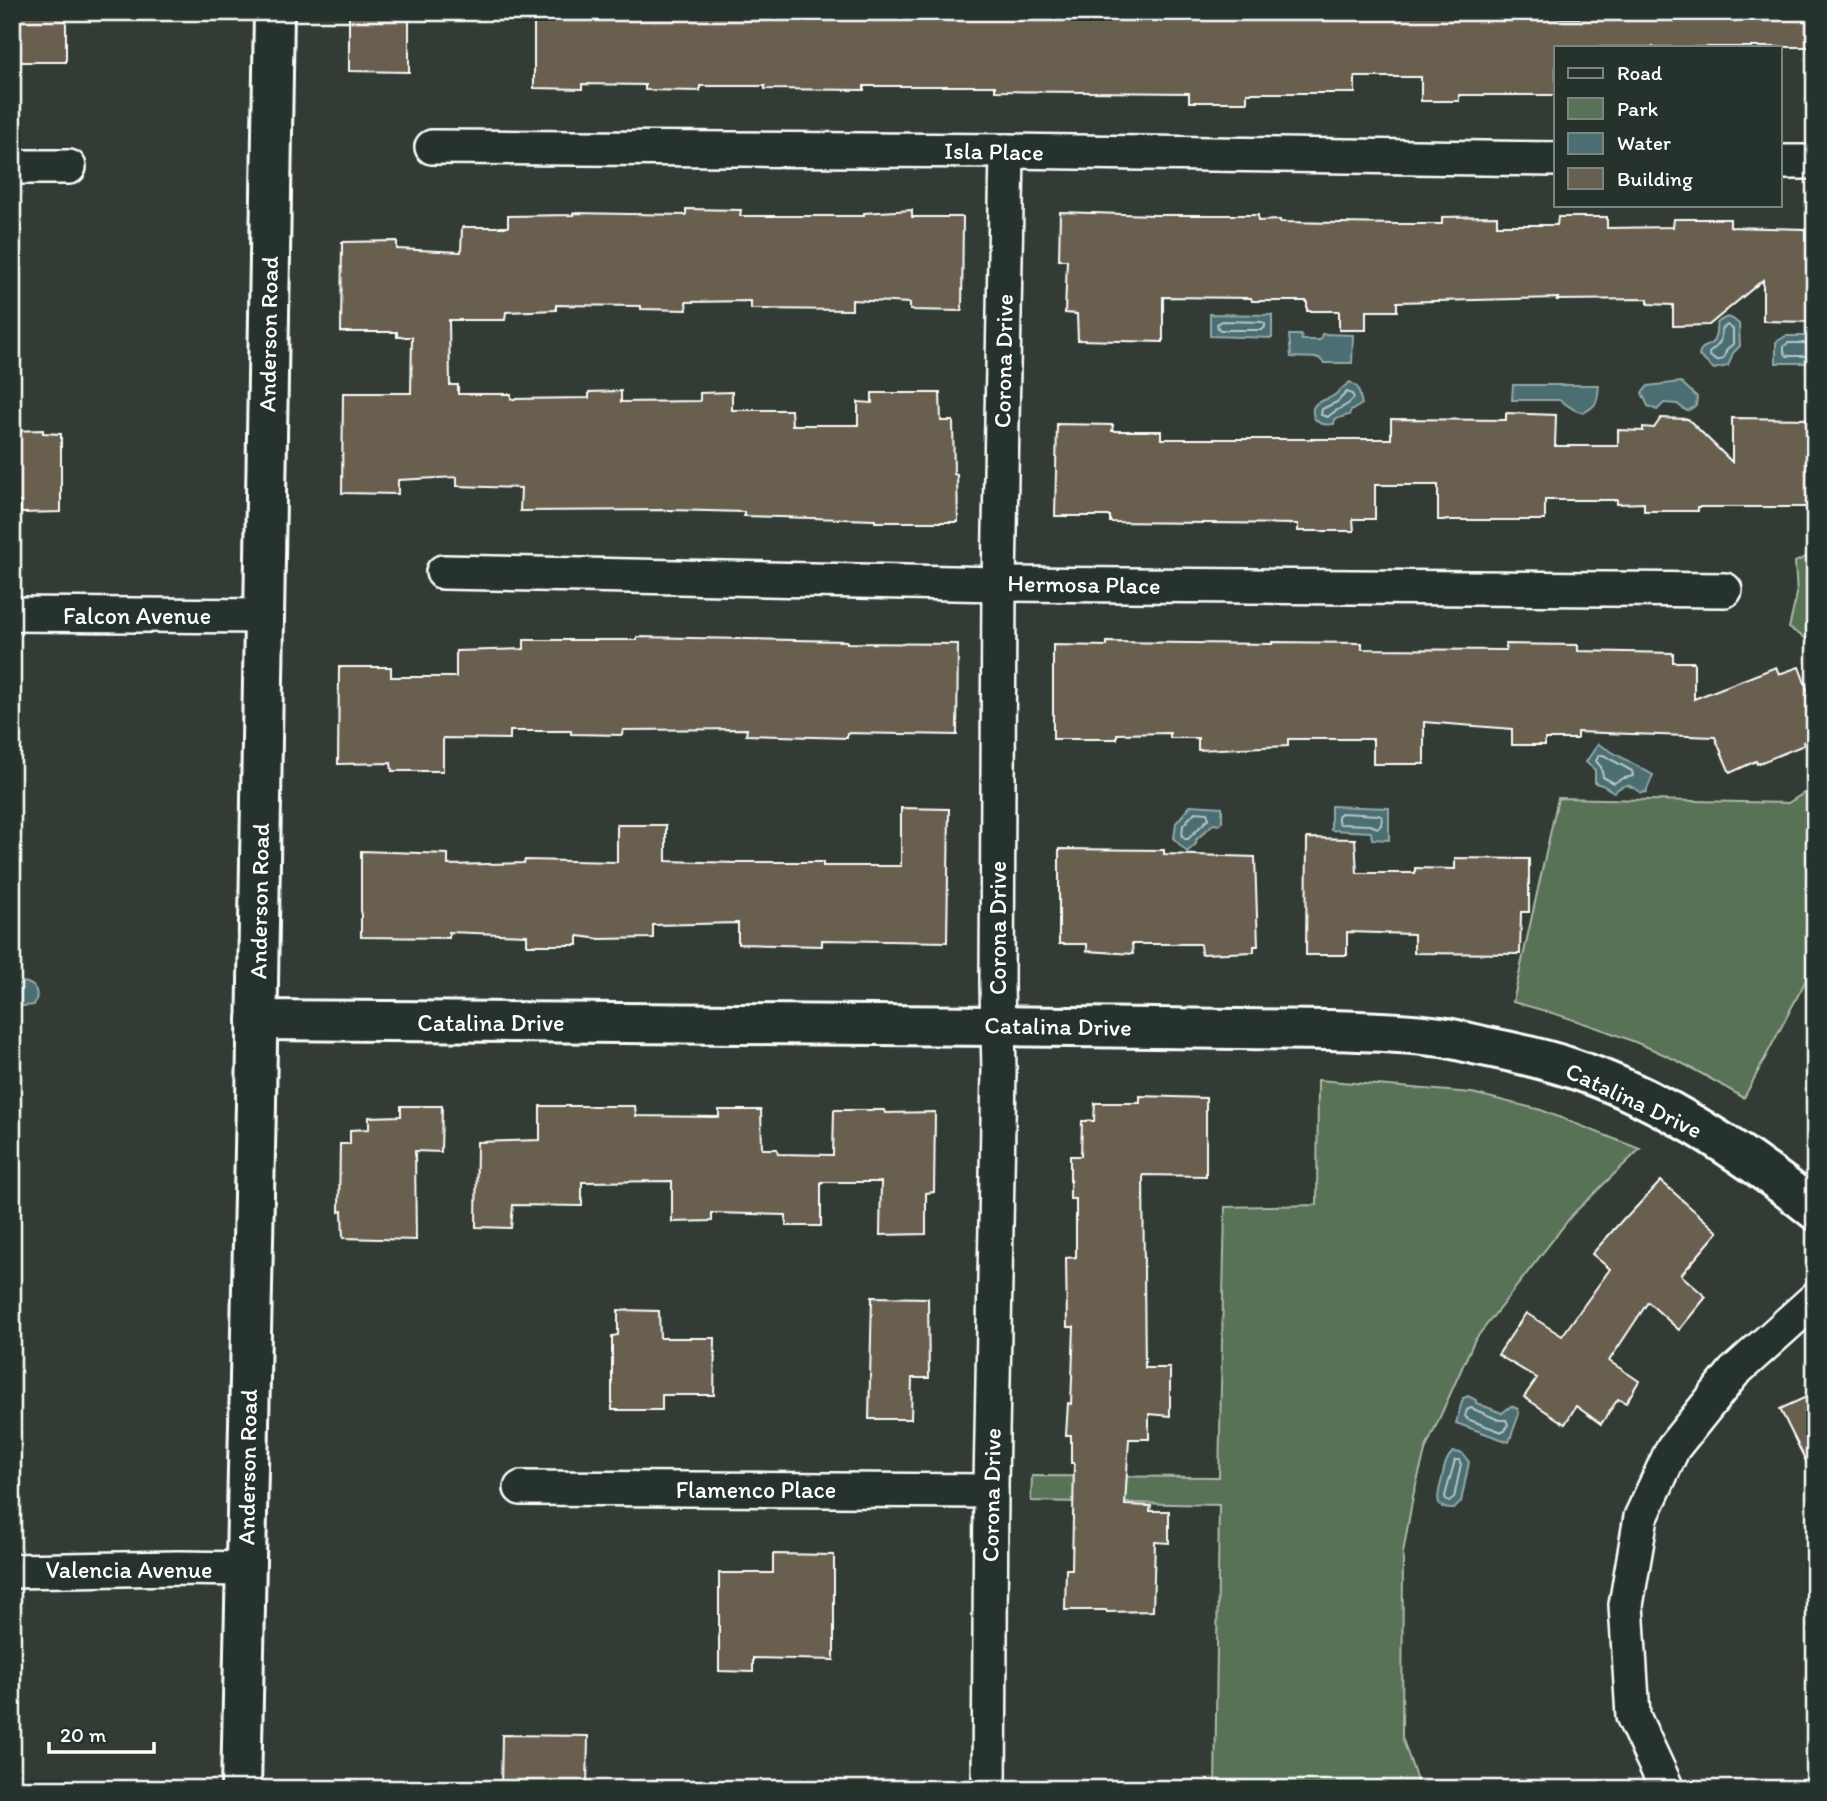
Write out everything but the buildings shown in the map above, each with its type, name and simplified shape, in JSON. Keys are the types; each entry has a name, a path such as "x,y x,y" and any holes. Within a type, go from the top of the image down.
{"street":[{"name":"Anderson Road","path":"241,1789 274,12"},
{"name":"Isla Place","path":"432,147 1007,151 1554,159"},
{"name":"Corona Drive","path":"989,1789 991,1491 999,1071 999,584 1007,151"},
{"path":"1782,162 1815,162"},
{"path":"12,167 69,167"},
{"name":"Hermosa Place","path":"443,572 999,584 1725,590"},
{"name":"Falcon Avenue","path":"12,614 262,616"},
{"name":"Catalina Drive","path":"257,1020 997,1026 1383,1032 1442,1037 1524,1054 1615,1085 1666,1109 1713,1136 1815,1210"},
{"path":"1667,1789 1633,1716 1626,1605 1641,1517 1673,1448 1734,1372 1815,1299"},
{"name":"Flamenco Place","path":"521,1488 991,1491"},
{"name":"Valencia Avenue","path":"12,1571 245,1569"}],"green space":[{"path":"1815,552 1815,644 1789,628 1797,594 1795,562"},
{"path":"1815,786 1815,963 1744,1098 1687,1066 1630,1040 1513,1002 1558,798 1788,803"},
{"path":"1318,1080 1472,1093 1541,1110 1640,1149 1573,1214 1474,1341 1426,1448 1413,1496 1403,1553 1402,1737 1420,1789 1215,1789 1219,1505 1031,1501 1032,1476 1219,1477 1225,1207 1317,1205"}],"water":[{"path":"1210,314 1272,315 1272,338 1210,336"},
{"path":"1728,317 1739,324 1740,346 1733,353 1728,366 1714,369 1699,356 1700,352 1714,340 1717,324"},
{"path":"1322,334 1353,335 1352,363 1324,363 1319,358 1291,357 1289,335 1301,335 1302,340 1320,340"},
{"path":"1786,336 1815,336 1815,363 1776,363 1776,342"},
{"path":"1350,382 1358,388 1362,404 1349,415 1335,419 1334,424 1317,421 1313,412 1315,406"},
{"path":"1681,382 1697,397 1696,406 1687,411 1677,404 1664,403 1657,410 1648,406 1642,393 1648,386"},
{"path":"1513,385 1599,385 1596,402 1583,413 1559,400 1512,400"},
{"path":"1598,744 1653,775 1646,792 1641,793 1628,785 1614,792 1595,783 1595,770 1586,762"},
{"path":"1191,805 1222,807 1222,822 1219,825 1213,824 1187,852 1174,839 1176,823"},
{"path":"1331,806 1389,808 1389,840 1372,839 1371,832 1331,830"},
{"path":"23,982 34,987 37,993 36,1001 34,1005 20,1006 12,1012 12,987"},
{"path":"1468,1396 1476,1400 1476,1403 1502,1413 1511,1406 1518,1409 1519,1414 1509,1442 1456,1423 1463,1398"},
{"path":"1453,1452 1462,1453 1469,1462 1461,1502 1454,1509 1447,1509 1439,1504 1439,1490 1445,1464"}]}
